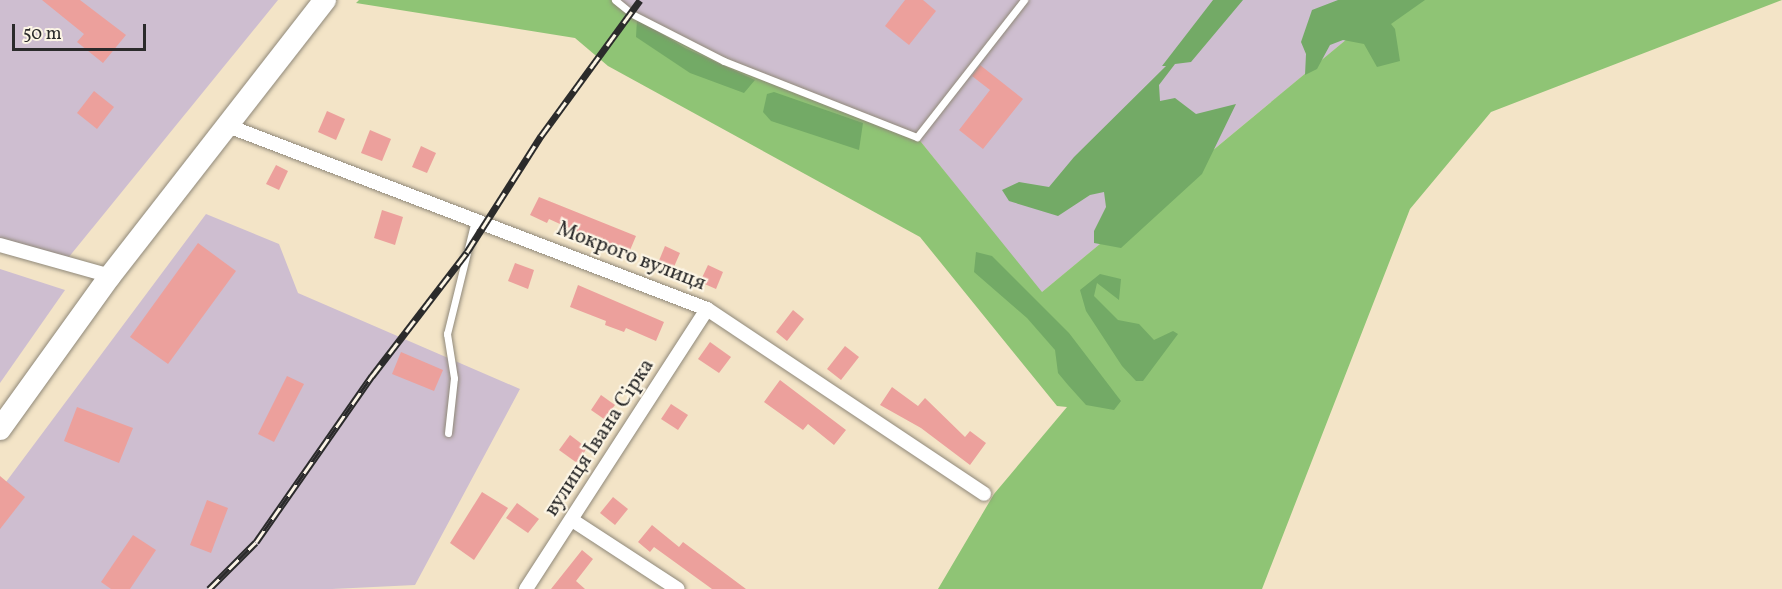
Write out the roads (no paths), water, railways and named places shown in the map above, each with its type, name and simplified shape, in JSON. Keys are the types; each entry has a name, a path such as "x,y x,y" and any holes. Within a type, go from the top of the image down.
{"main road":[{"path":"0,429 110,276 325,0"}],"street":[{"name":"Мокрого вулиця","path":"228,126 707,309 984,494"},
{"path":"0,245 110,276"},
{"name":"вулиця Івана Сірка","path":"526,589 707,309"},
{"path":"572,520 678,589"}],"lane":[{"path":"615,0 632,14 724,61 917,137 1024,0"},
{"path":"448,433 454,378 447,334 474,220"}],"railway":[{"path":"209,589 256,542 372,376 467,252 541,136 640,0"}]}
